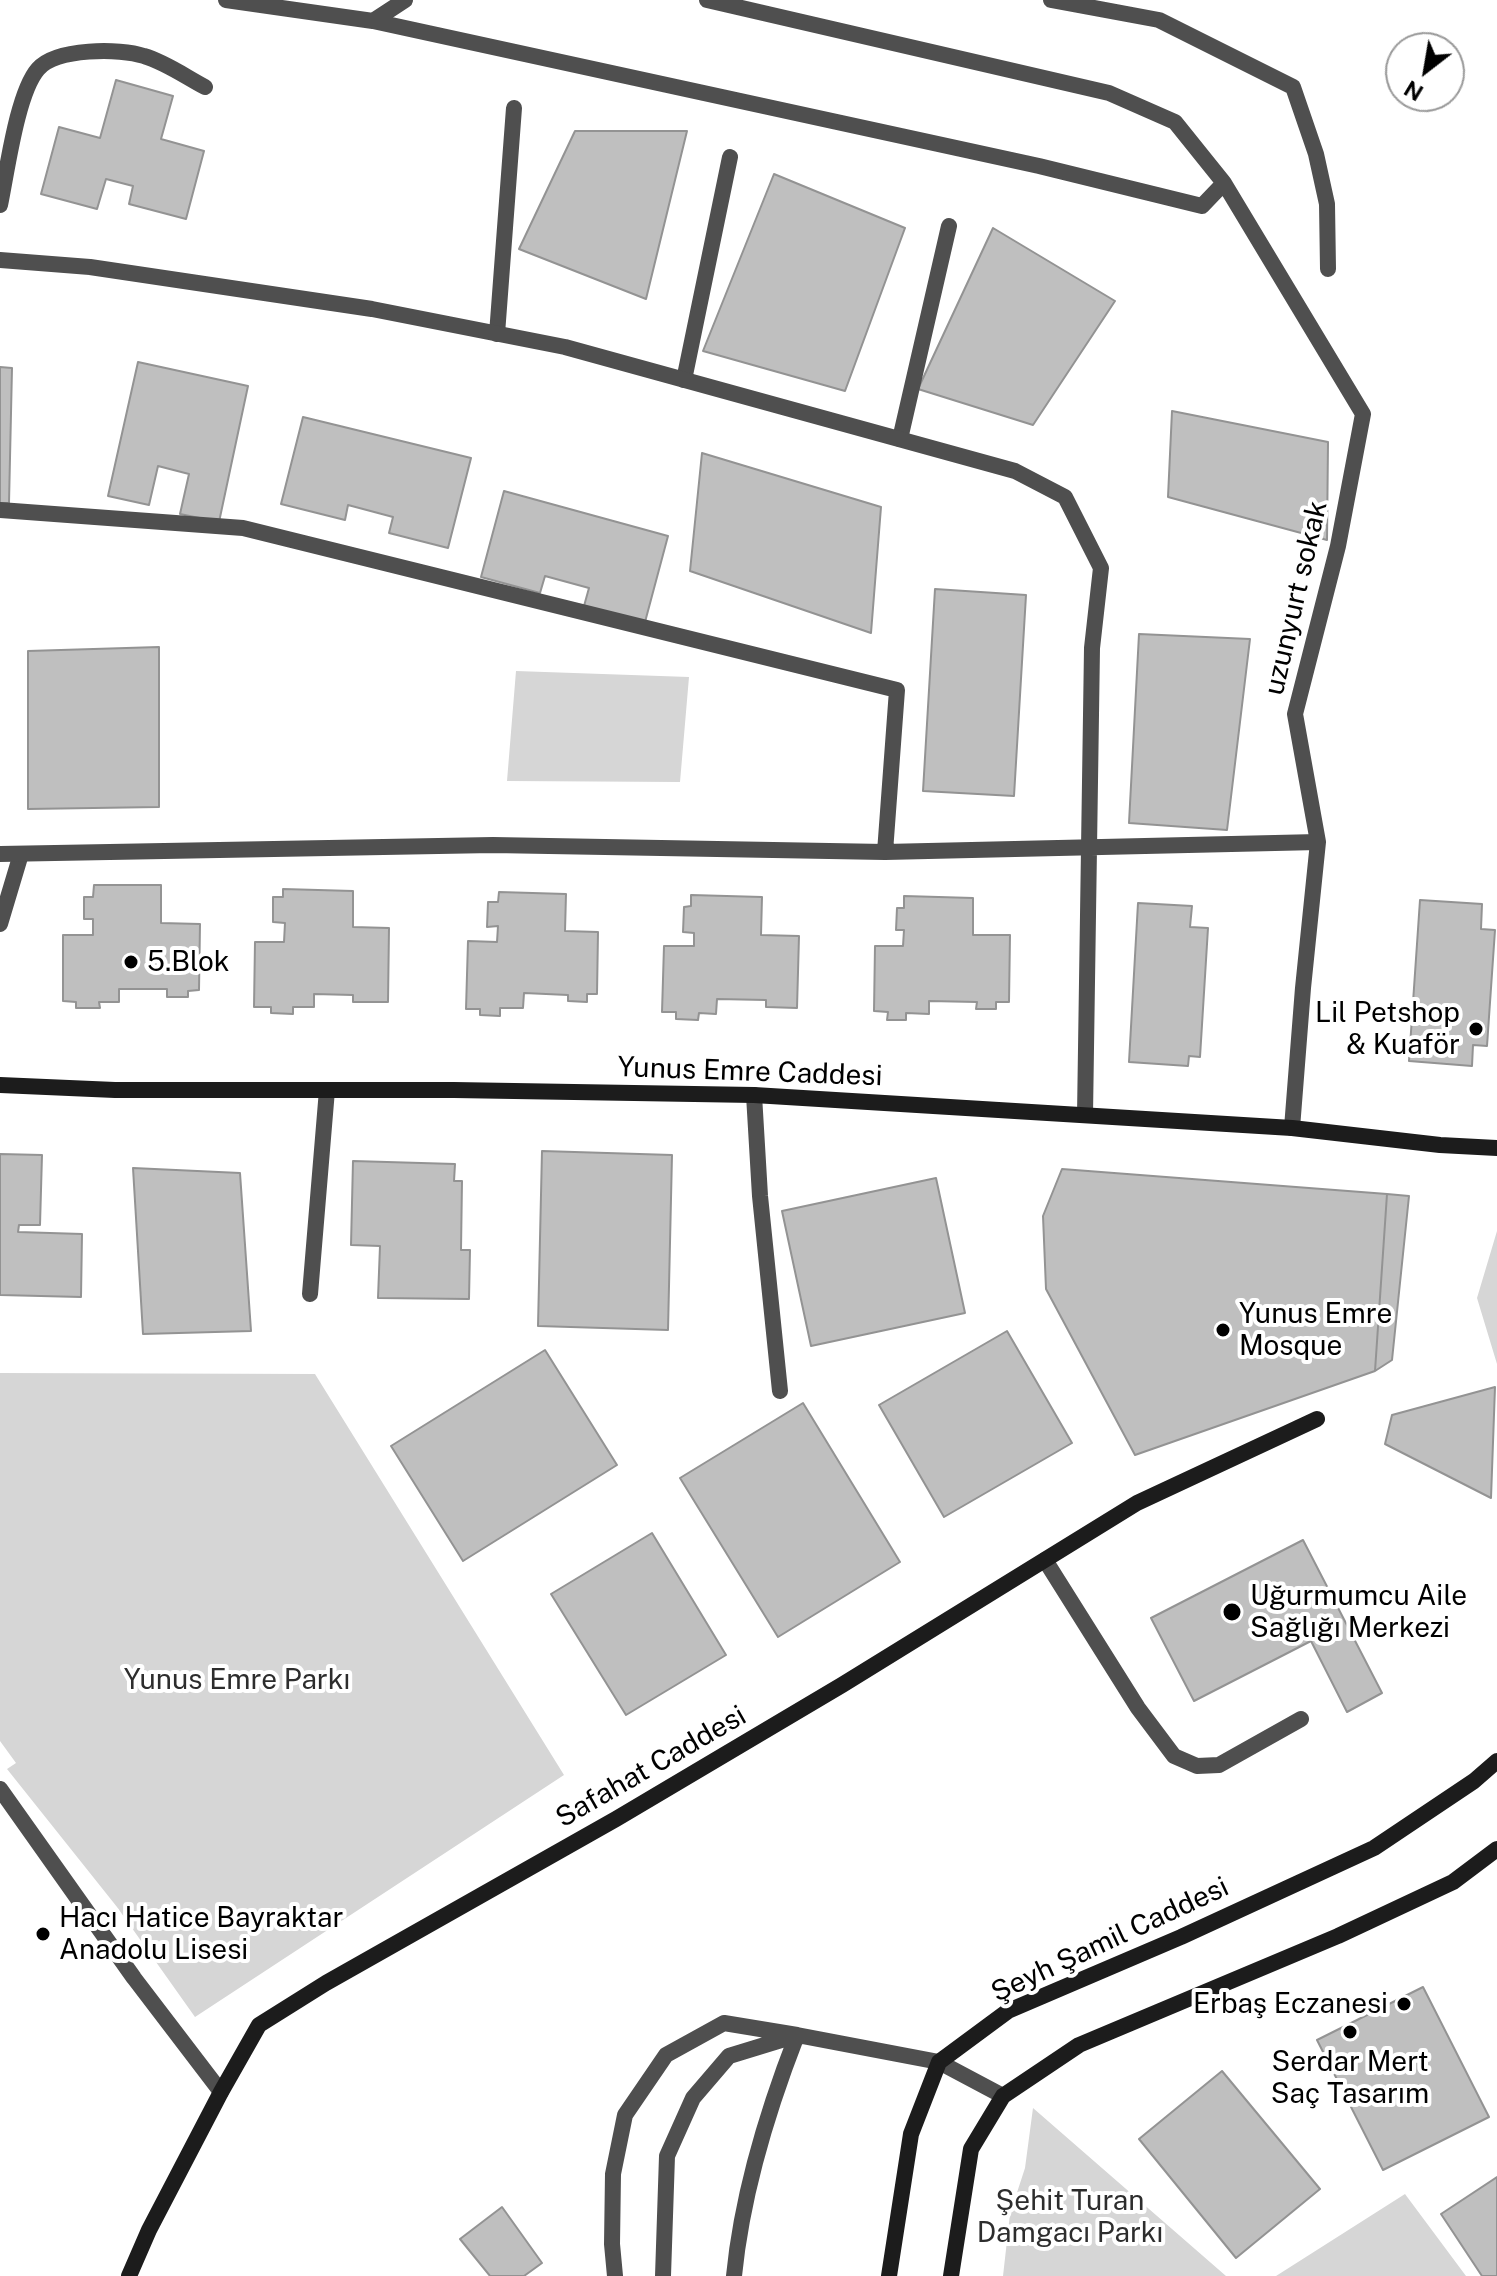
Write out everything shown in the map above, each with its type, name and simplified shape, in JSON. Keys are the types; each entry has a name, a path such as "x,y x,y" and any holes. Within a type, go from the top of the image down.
{"street":[{"path":"226,0 373,21 1039,166 1202,206 1224,183 1175,122 1109,93 707,0"},
{"path":"373,21 405,0"},
{"path":"1051,0 1159,20 1293,87 1316,154 1327,204 1328,269"},
{"path":"0,205 26,91 38,68 58,55 111,51 144,56 205,87"},
{"path":"497,334 514,108"},
{"path":"684,380 730,157"},
{"name":"uzunyurt sokak","path":"1224,183 1363,414 1338,546 1295,714 1318,842 1292,1128"},
{"path":"900,439 949,226"},
{"path":"0,260 90,267 372,309 565,347 1015,471 1065,497 1101,568 1092,648 1085,1115"},
{"path":"0,510 243,528 897,690 885,852"},
{"path":"0,854 493,845 885,852 1318,842"},
{"path":"0,924 21,854"},
{"name":"Yunus Emre Caddesi","path":"0,1085 115,1090 454,1090 754,1095 1292,1128 1440,1145 1497,1148"},
{"path":"310,1294 327,1090"},
{"path":"754,1095 760,1196 780,1391"},
{"name":"Safahat Caddesi","path":"129,2276 149,2230 259,2025 326,1983 616,1819 1137,1503 1317,1419"},
{"path":"1045,1560 1138,1708 1174,1756 1197,1766 1219,1765 1301,1719"},
{"name":"Şeyh Şamil Caddesi","path":"939,2062 1008,2011 1181,1937 1374,1848 1474,1781 1497,1761"},
{"path":"0,1789 134,1978 221,2092"},
{"path":"951,2276 971,2149 1003,2096 1079,2045 1353,1929 1453,1882 1497,1849"},
{"path":"615,2276 613,2174 625,2115 666,2055 724,2023 939,2062 1003,2096"},
{"path":"663,2276 667,2156 693,2098 729,2056 797,2035"},
{"path":"734,2276 737,2242 772,2098 797,2035"},
{"path":"889,2276 911,2134 939,2062"}],"green space":[{"path":"516,671 689,677 680,782 507,781"},
{"path":"1497,1231 1497,1364 1477,1298"},
{"name":"Yunus Emre Parkı","path":"0,1373 315,1374 564,1775 195,2017 117,1907 7,1769 16,1763 0,1741"},
{"name":"Şehit Turan Damgacı Parkı","path":"1033,2108 1226,2276 1003,2276 1010,2214 1025,2168"},
{"path":"1405,2194 1466,2276 1276,2276"}],"building":[{"path":"116,80 173,96 161,139 204,151 186,219 129,204 133,186 106,179 97,209 41,194 59,127 100,138"},
{"path":"575,131 687,131 646,299 519,249"},
{"path":"774,174 905,228 845,391 703,351"},
{"path":"993,228 1115,301 1033,425 918,389"},
{"path":"138,362 248,386 219,522 180,514 189,474 158,466 149,505 108,496"},
{"path":"0,367 12,368 9,503 0,503"},
{"path":"1172,411 1328,442 1327,540 1168,497"},
{"path":"303,417 471,458 448,548 389,533 393,517 348,505 345,520 281,504"},
{"path":"702,453 881,507 871,633 690,571"},
{"path":"504,491 668,536 645,622 584,606 589,588 545,576 540,593 481,577"},
{"path":"935,589 1026,595 1014,796 923,791"},
{"path":"1139,634 1250,639 1227,830 1129,823"},
{"path":"159,647 159,807 28,809 28,651"},
{"name":"5.Blok","path":"94,885 161,885 161,923 200,924 199,990 188,991 188,997 167,997 167,989 119,989 119,1002 99,1002 100,1008 76,1008 76,1002 63,1001 63,935 93,935 93,919 84,919 84,897 93,897"},
{"path":"283,889 353,891 353,927 389,928 388,1002 353,1002 353,995 314,994 314,1007 293,1007 293,1014 271,1013 271,1007 254,1007 255,942 284,942 285,923 273,922 273,897 283,897"},
{"path":"499,892 566,894 565,931 598,932 597,994 587,994 587,1002 568,1001 568,995 524,993 523,1008 500,1008 500,1016 480,1015 480,1009 466,1009 468,941 497,942 498,926 487,927 488,902 498,902"},
{"path":"691,895 762,897 761,935 799,936 797,1008 766,1007 766,1000 717,999 716,1014 699,1013 698,1020 676,1019 676,1012 662,1012 664,946 694,946 694,933 683,932 684,907 691,906"},
{"path":"904,896 973,898 973,935 1010,935 1009,1002 996,1002 996,1009 976,1009 977,1002 929,1001 929,1014 906,1013 906,1020 887,1020 888,1012 874,1011 875,946 903,946 904,930 896,930 897,908 904,908"},
{"path":"1420,900 1482,904 1481,929 1495,930 1487,1046 1473,1045 1472,1066 1409,1061"},
{"path":"1138,903 1192,906 1190,927 1208,928 1200,1057 1189,1056 1188,1066 1129,1062"},
{"path":"542,1151 672,1155 668,1330 538,1326"},
{"path":"0,1154 42,1155 40,1225 19,1225 18,1232 82,1234 81,1297 0,1295"},
{"path":"353,1161 455,1164 454,1181 462,1181 461,1250 470,1250 469,1299 378,1298 380,1246 351,1245"},
{"path":"133,1168 240,1173 251,1331 143,1334"},
{"name":"Yunus Emre Mosque","path":"1062,1169 1387,1194 1375,1371 1135,1455 1046,1289 1043,1216"},
{"path":"936,1178 965,1313 811,1346 782,1211"},
{"path":"1387,1194 1409,1196 1392,1360 1375,1371"},
{"path":"1007,1331 1072,1443 944,1517 879,1405"},
{"path":"545,1350 617,1465 463,1561 391,1446"},
{"path":"1495,1387 1491,1498 1385,1444 1392,1415"},
{"path":"803,1403 900,1562 778,1637 680,1478"},
{"path":"652,1533 726,1655 626,1715 551,1594"},
{"path":"1303,1540 1382,1693 1347,1712 1311,1641 1194,1701 1151,1618"},
{"path":"1423,1987 1489,2117 1383,2170 1317,2040"},
{"path":"1222,2071 1320,2189 1236,2258 1139,2139"},
{"path":"1497,2177 1497,2276 1482,2276 1441,2214"},
{"path":"502,2207 542,2263 524,2276 490,2276 460,2239"}],"place":[{"name":"5.Blok","path":"131,962"},
{"name":"Lil Petshop & Kuaför","path":"1476,1029"},
{"name":"Yunus Emre Mosque","path":"1223,1330"},
{"name":"Uğurmumcu Aile Sağlığı Merkezi","path":"1232,1612"},
{"name":"Hacı Hatice Bayraktar Anadolu Lisesi","path":"43,1934"},
{"name":"Erbaş Eczanesi","path":"1404,2004"},
{"name":"Serdar Mert Saç Tasarım","path":"1350,2032"}]}
